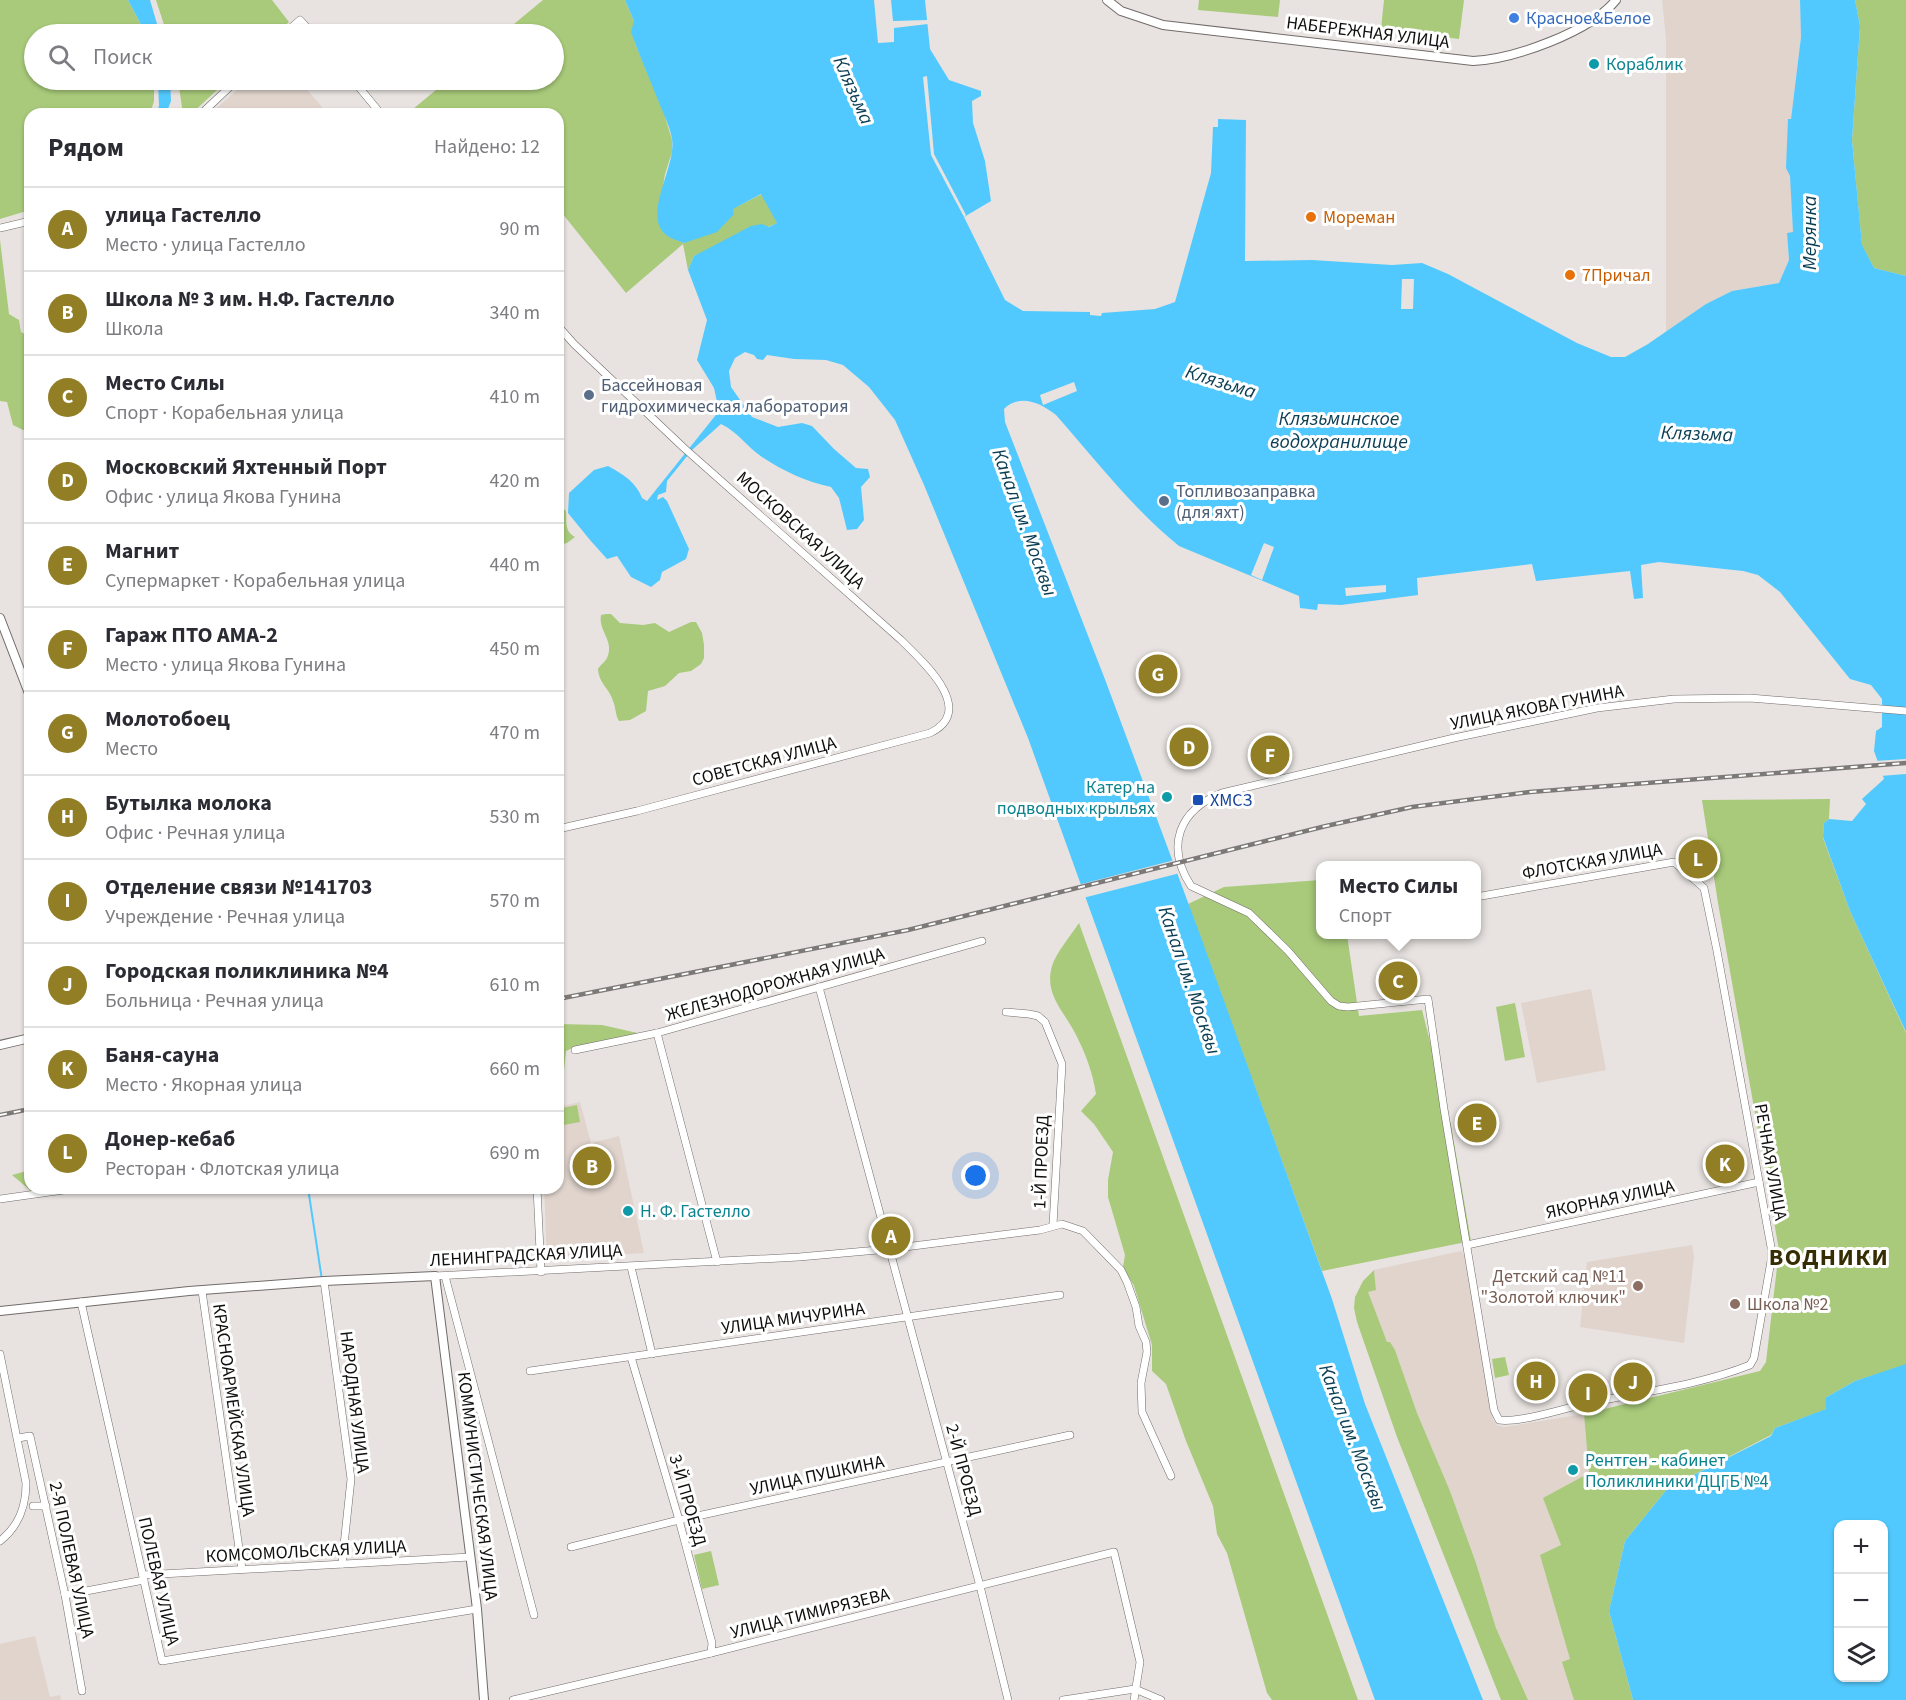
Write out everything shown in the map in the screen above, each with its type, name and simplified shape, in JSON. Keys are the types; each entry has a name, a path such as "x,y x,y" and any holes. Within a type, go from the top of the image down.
{"street":[{"name":"НАБЕРЕЖНАЯ УЛИЦА","path":"1107,0 1121,11 1163,25 1473,61 1499,57 1545,43 1598,18 1616,0"},
{"path":"207,108 226,90"},
{"path":"361,90 376,108"},
{"path":"0,228 24,222"},
{"name":"МОСКОВСКАЯ УЛИЦА","path":"564,332 684,448 901,640 929,668 947,693"},
{"path":"0,618 24,680"},
{"name":"СОВЕТСКАЯ УЛИЦА","path":"564,827 637,811 930,733 945,723 948,713 947,693"},
{"name":"УЛИЦА ЯКОВА ГУНИНА","path":"1467,1245 1428,999 1339,1006 1331,1001 1288,951 1256,919 1239,907 1196,890 1186,879 1177,850 1180,833 1188,816 1211,798 1222,793 1454,738 1597,708 1674,699 1750,698 1906,711"},
{"name":"ФЛОТСКАЯ УЛИЦА","path":"1481,896 1674,862 1704,888"},
{"name":"РЕЧНАЯ УЛИЦА","path":"1467,1245 1496,1416 1504,1420 1556,1412 1695,1382 1750,1365 1754,1358 1772,1261 1771,1247 1704,888"},
{"name":"ЖЕЛЕЗНОДОРОЖНАЯ УЛИЦА","path":"575,1050 657,1033 982,941"},
{"name":"2-Й ПРОЕЗД","path":"819,987 980,1586 1008,1700"},
{"name":"1-Й ПРОЕЗД","path":"1006,1012 1029,1014 1045,1022 1062,1064 1053,1225 1062,1224 1083,1231 1121,1270 1127,1282 1136,1307 1139,1326 1146,1342 1147,1352 1141,1383 1142,1412 1171,1476"},
{"path":"657,1033 717,1262"},
{"path":"0,1045 24,1039"},
{"name":"ЯКОРНАЯ УЛИЦА","path":"1467,1245 1760,1182"},
{"path":"0,1199 35,1194"},
{"path":"537,1194 541,1272"},
{"name":"ЛЕНИНГРАДСКАЯ УЛИЦА","path":"0,1311 324,1281 631,1267 889,1249 1040,1230 1053,1225"},
{"path":"631,1267 652,1354"},
{"name":"КОММУНИСТИЧЕСКАЯ УЛИЦА","path":"440,1276 477,1609 484,1700"},
{"name":"КОММУНИСТИЧЕСКАЯ УЛИЦА","path":"440,1276 534,1615"},
{"name":"НАРОДНАЯ УЛИЦА","path":"324,1281 351,1479 342,1564"},
{"name":"КРАСНОАРМЕЙСКАЯ УЛИЦА","path":"202,1291 242,1569"},
{"name":"УЛИЦА МИЧУРИНА","path":"530,1371 1060,1295"},
{"name":"ПОЛЕВАЯ УЛИЦА","path":"81,1302 162,1661 477,1609"},
{"path":"0,1354 26,1483 25,1504 15,1525 0,1540"},
{"name":"3-Й ПРОЕЗД","path":"631,1357 679,1520 712,1643 711,1653"},
{"name":"УЛИЦА ПУШКИНА","path":"571,1547 679,1520 1070,1434"},
{"name":"2-Я ПОЛЕВАЯ УЛИЦА","path":"18,1438 30,1436 65,1595 82,1691"},
{"path":"33,1506 46,1506"},
{"name":"УЛИЦА ТИМИРЯЗЕВА","path":"513,1700 1114,1552 1140,1662 1135,1689"},
{"name":"КОМСОМОЛЬСКАЯ УЛИЦА","path":"65,1595 143,1577 242,1569 470,1557"},
{"path":"1134,1700 1135,1689"},
{"path":"1063,1700 1135,1689 1161,1700"}],"shaded area":[{"path":"1662,0 1800,0 1801,37 1791,119 1788,119 1793,232 1787,234 1789,260 1779,283 1732,291 1706,304 1666,333 1666,39"},
{"path":"237,90 308,90 323,108 217,108"},
{"path":"1591,989 1606,1070 1537,1083 1521,1003"},
{"path":"580,1102 591,1143 619,1136 644,1253 547,1259 544,1194 564,1194 564,1106"},
{"name":"Детский сад №11 \"Золотой ключик\"","path":"1692,1245 1694,1257 1684,1343 1580,1327 1587,1262"},
{"path":"1461,1251 1465,1255 1493,1420 1497,1425 1504,1427 1584,1414 1589,1473 1544,1498 1561,1545 1570,1660 1563,1663 1574,1700 1528,1700 1496,1628 1450,1491 1417,1413 1395,1350 1387,1343 1367,1291 1376,1290 1374,1270"},
{"path":"35,1636 50,1697 60,1695 61,1700 0,1700 0,1644"}],"green space":[{"path":"0,0 128,0 141,24 24,24 24,90 154,90 154,101 152,108 24,108 24,212 0,219"},
{"path":"156,0 272,0 289,22 287,24 164,24"},
{"path":"543,0 625,0 634,21 635,43 664,113 672,140 672,152 665,174 658,217 665,234 684,243 732,209 762,194 778,223 694,256 688,270 683,244 626,293 564,216 564,108 414,108 436,90 564,90 564,24 514,24"},
{"path":"1199,0 1280,0 1278,17 1198,10"},
{"path":"1384,0 1464,0 1459,39 1381,29"},
{"path":"1855,0 1906,0 1906,276 1874,268 1862,246 1852,140 1860,26"},
{"path":"179,90 217,90 198,108 182,108"},
{"path":"0,240 9,314 19,320 21,332 24,334 24,430 13,425 7,402 0,401"},
{"path":"564,509 568,529 575,537 564,544"},
{"path":"611,614 620,623 643,625 655,623 669,632 696,622 702,633 704,658 701,664 691,671 679,673 665,686 648,691 646,711 630,720 619,721 612,697 602,683 599,674 598,669 609,652 601,621 601,615"},
{"path":"1830,799 1829,819 1824,823 1823,838 1850,911 1906,1033 1906,1365 1855,1381 1825,1398 1827,1409 1775,1428 1771,1435 1668,1488 1625,1541 1609,1611 1633,1700 1574,1700 1562,1662 1570,1659 1540,1555 1561,1545 1543,1498 1589,1473 1584,1414 1760,1371 1766,1362 1779,1250 1702,800"},
{"path":"1316,880 1316,939 1348,939 1359,1016 1422,1010 1451,1125 1471,1241 1322,1271 1188,904 1224,887"},
{"path":"1079,923 1358,1700 1272,1700 1267,1693 1227,1553 1217,1534 1213,1506 1186,1441 1166,1384 1152,1371 1152,1345 1134,1286 1123,1267 1125,1255 1108,1197 1108,1180 1113,1152 1094,1124 1081,1111 1096,1094 1093,1078 1079,1040 1056,1001 1050,976 1057,955"},
{"path":"1515,1003 1525,1057 1505,1061 1496,1007"},
{"path":"564,1024 602,1025 642,1034 575,1047 566,1051 564,1070"},
{"path":"577,1105 580,1122 564,1125 564,1108"},
{"path":"24,1172 24,1185 12,1175"},
{"path":"1374,1270 1376,1290 1368,1292 1387,1342 1390,1342 1395,1350 1417,1413 1450,1491 1496,1628 1528,1700 1501,1700 1397,1437 1354,1308 1355,1297 1363,1281"},
{"path":"1505,1357 1509,1375 1495,1378 1492,1359"},
{"path":"711,1551 719,1585 702,1589 694,1555"}],"water":[{"path":"128,0 150,0 157,24 141,24"},
{"name":"Клязьминское водохранилище","path":"625,0 925,0 930,49 949,80 981,91 981,96 972,101 973,123 985,161 991,201 964,217 1005,300 1023,311 1090,312 1090,315 1101,316 1102,313 1155,309 1175,302 1211,173 1213,127 1218,127 1218,119 1246,120 1245,261 1312,260 1392,265 1422,263 1448,274 1577,343 1611,357 1625,357 1706,304 1732,291 1779,283 1789,260 1787,233 1793,232 1790,176 1786,168 1788,119 1791,119 1801,37 1800,0 1855,0 1860,26 1852,140 1862,245 1874,268 1906,276 1906,1032 1850,911 1823,837 1824,823 1829,819 1852,821 1866,804 1862,799 1884,779 1874,751 1876,731 1882,727 1882,699 1871,685 1850,679 1780,592 1758,575 1743,571 1659,562 1641,565 1643,598 1634,599 1630,571 1536,581 1532,564 1417,578 1418,595 1341,605 1318,604 1317,610 1300,608 1299,596 1179,546 1130,500 1056,415 1037,404 1024,401 1010,404 1004,409 1005,422 1106,682 1202,940 1332,1299 1365,1404 1483,1700 1375,1700 1028,738 895,420 869,387 843,365 826,360 767,355 763,360 745,352 735,358 729,371 731,387 752,417 778,427 802,423 812,426 856,468 868,469 870,477 861,487 864,520 857,529 847,530 839,498 831,487 804,479 778,467 721,424 692,450 667,481 666,492 658,495 657,500 663,497 667,501 689,549 686,559 662,572 660,580 651,587 631,577 617,556 607,559 568,513 569,493 594,470 608,466 628,479 642,498 647,501 719,411 714,388 697,360 707,320 688,270 694,256 751,226 762,224 769,227 777,223 761,194 733,209 734,214 717,232 684,243 663,232 657,215 671,159 672,139 631,32 634,21"},
{"path":"158,90 170,90 171,101 168,108 158,108"},
{"path":"1906,1364 1906,1700 1633,1700 1609,1611 1625,1541 1668,1488 1771,1436 1775,1428 1826,1409 1825,1398 1855,1381"}],"pier":[{"path":"874,0 891,0 893,21 928,20 928,24 894,28 894,42 878,43"},
{"path":"927,76 934,154 966,215 964,217 931,155 923,77"},
{"path":"1402,279 1414,279 1413,309 1401,309"},
{"path":"1074,382 1077,391 1043,405 1040,395"},
{"path":"1264,543 1274,547 1262,580 1251,575"},
{"path":"1386,585 1386,592 1346,596 1345,588"},
{"path":"1906,759 1906,774 1880,776 1875,761"},
{"path":"1175,860 1180,873 1083,898 1078,885"}],"waterway":[{"path":"309,1194 322,1280"}],"railway":[{"path":"564,998 908,930 1326,826 1412,807 1530,792 1906,763"},
{"path":"0,1115 24,1110"}],"place":[{"name":"Красное&Белое","path":"1514,18"},
{"name":"Кораблик","path":"1594,64"},
{"name":"Мореман","path":"1311,217"},
{"name":"7Причал","path":"1570,275"},
{"name":"Бассейновая гидрохимическая лаборатория","path":"589,395"},
{"name":"Топливозаправка (для яхт)","path":"1164,501"},
{"name":"Молотобоец","path":"1158,674"},
{"name":"Московский Яхтенный Порт","path":"1189,747"},
{"name":"Гараж ПТО АМА-2","path":"1270,755"},
{"name":"Катер на подводных крыльях","path":"1167,797"},
{"name":"ХМСЗ","path":"1198,800"},
{"name":"Донер-кебаб","path":"1698,859"},
{"name":"Место Силы","path":"1398,981"},
{"name":"Магнит","path":"1477,1123"},
{"name":"Баня-сауна","path":"1725,1164"},
{"name":"Школа № 3 им. Н.Ф. Гастелло","path":"592,1166"},
{"name":"Н. Ф. Гастелло","path":"628,1211"},
{"name":"улица Гастелло","path":"891,1236"},
{"name":"Детский сад №11 \"Золотой ключик\"","path":"1638,1286"},
{"name":"Школа №2","path":"1735,1304"},
{"name":"Бутылка молока","path":"1536,1381"},
{"name":"Городская поликлиника №4","path":"1633,1382"},
{"name":"Отделение связи №141703","path":"1588,1393"},
{"name":"Рентген - кабинет Поликлиники ДЦГБ №4","path":"1573,1470"}],"district":[{"name":"ВОДНИКИ","path":"1829,1257"}],"water label":[{"name":"Клязьма","path":"854,90"},
{"name":"Мерянка","path":"1809,233"},
{"name":"Клязьма","path":"1221,381"},
{"name":"Клязьма","path":"1697,433"},
{"name":"Канал им. Москвы","path":"1025,522"},
{"name":"Канал им. Москвы","path":"1190,980"},
{"name":"Канал им. Москвы","path":"1353,1437"}]}
